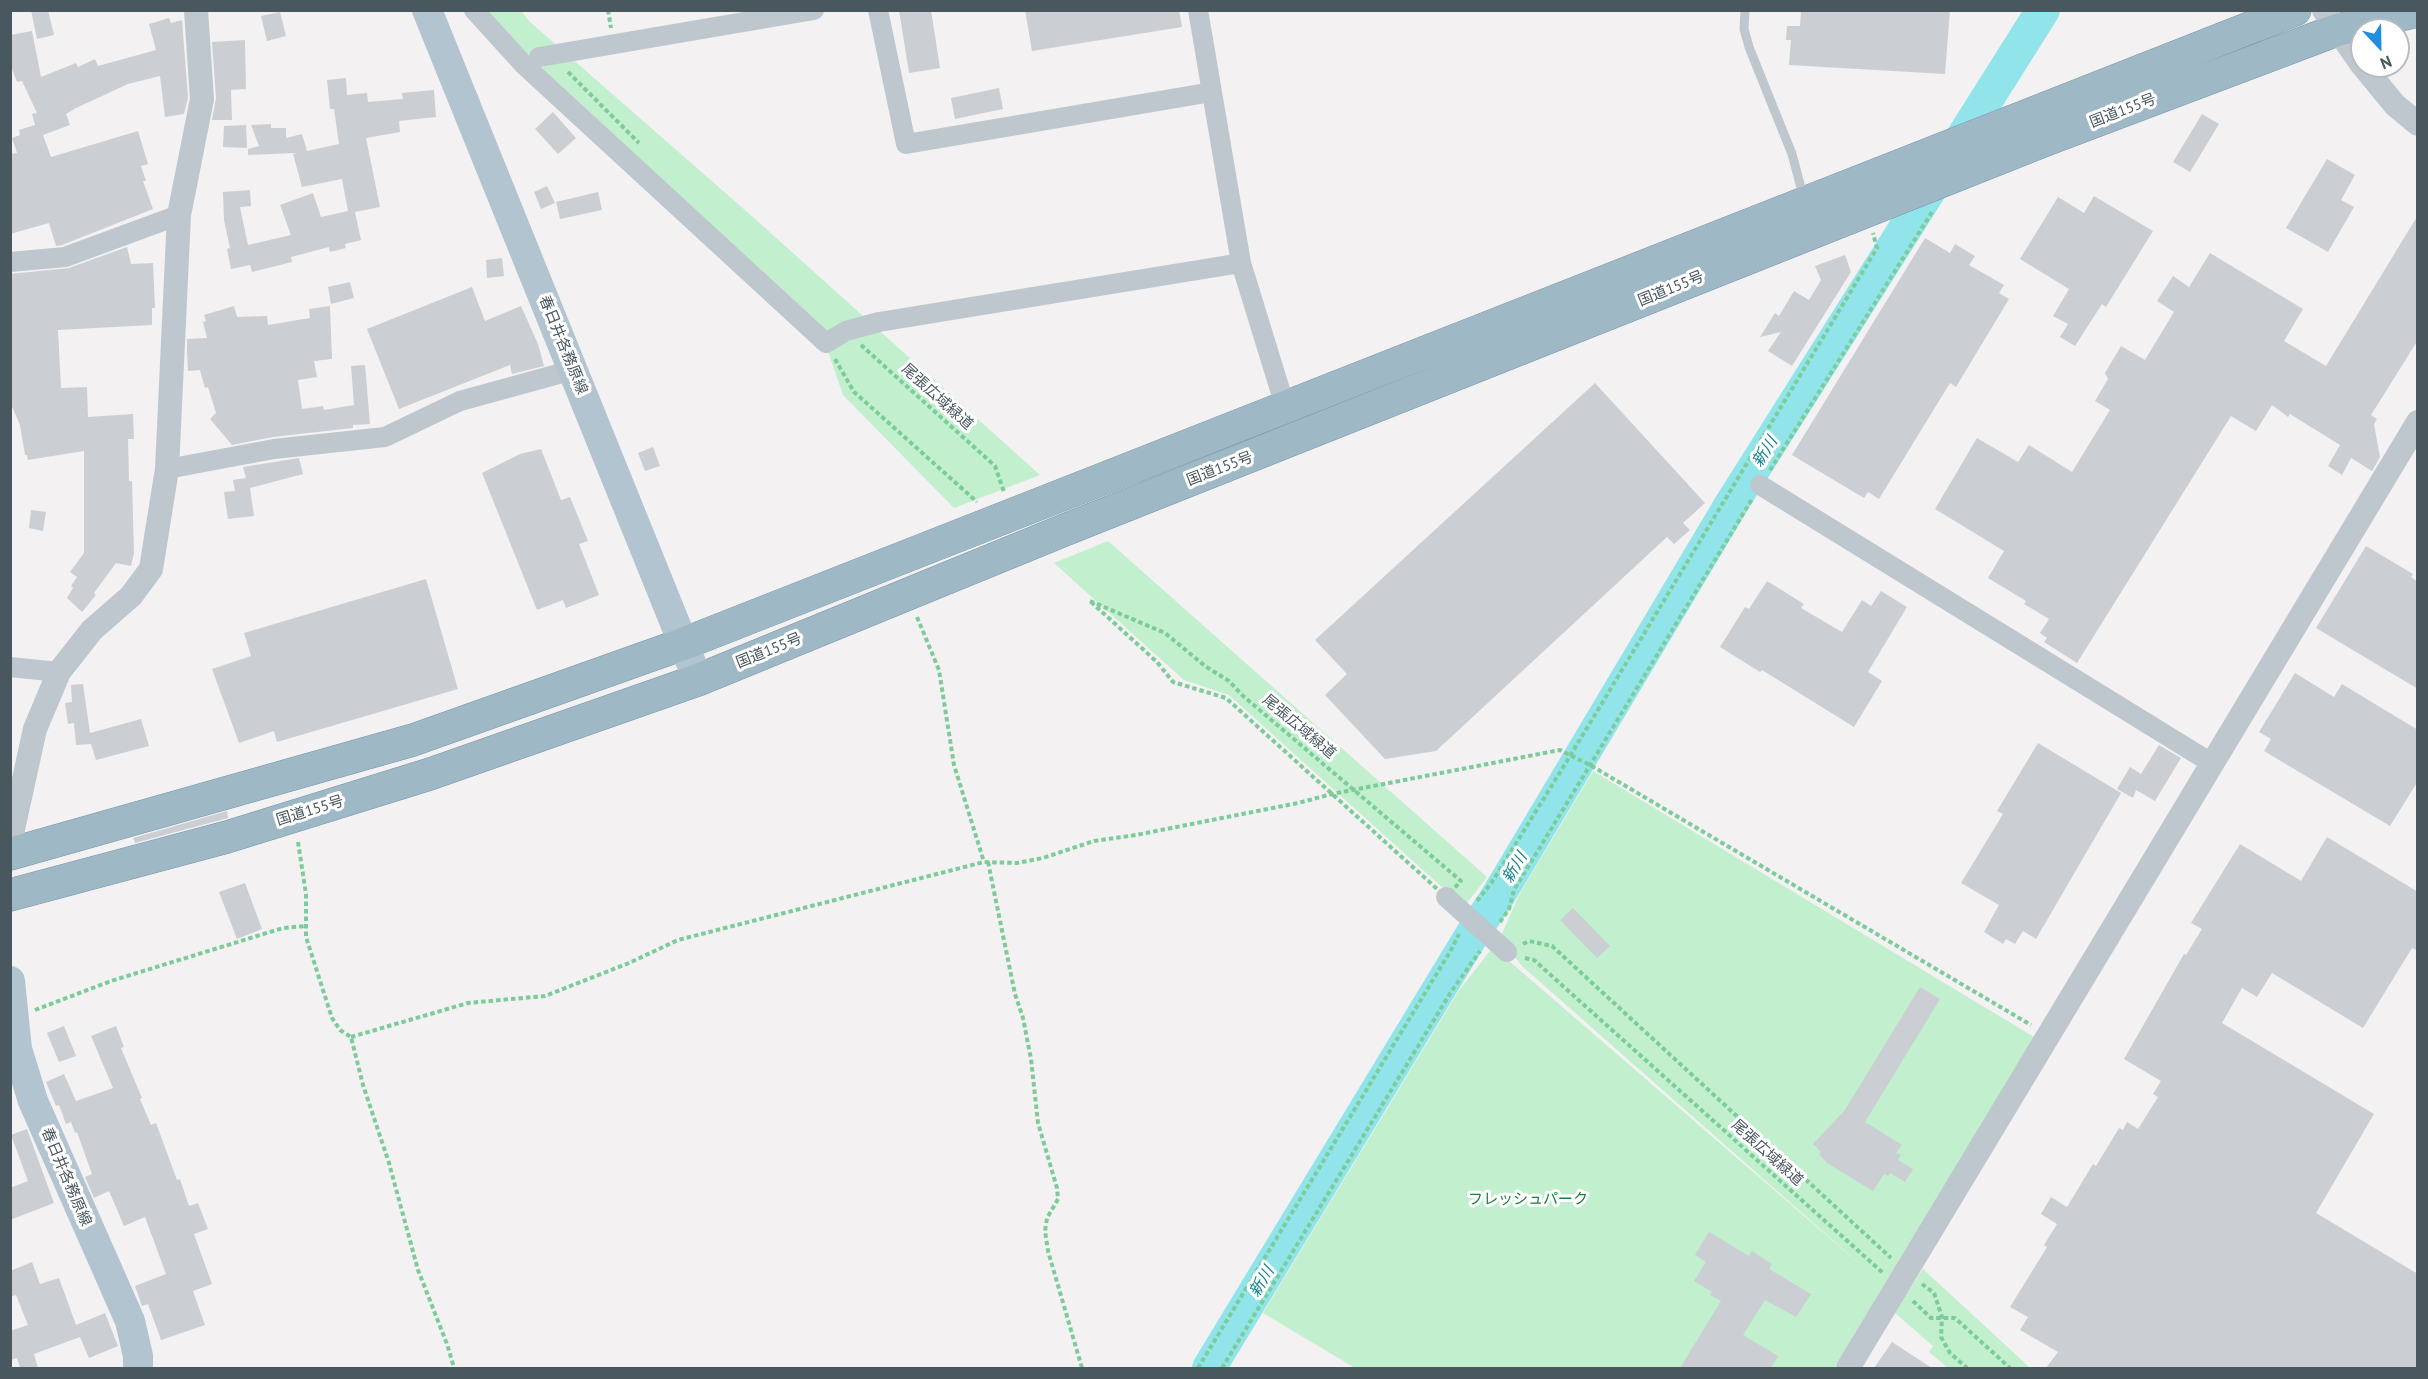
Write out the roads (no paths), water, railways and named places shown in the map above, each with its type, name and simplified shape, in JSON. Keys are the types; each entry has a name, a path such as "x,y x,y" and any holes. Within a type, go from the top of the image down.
{"highway":[{"name":"国道155号","path":"10,854 413,740 683,644 2295,10"},
{"name":"国道155号","path":"10,895 227,837 430,774 698,680 1067,529 1868,221 1950,178 2330,20 2418,11"}],"main road":[{"name":"春日井各務原線","path":"427,10 698,680"},
{"name":"春日井各務原線","path":"10,981 14,1049 37,1111 130,1321 138,1356 138,1368"}],"street":[{"path":"10,843 35,729 59,672 92,630 131,596 151,569 167,469 178,215 202,99 195,10"},
{"path":"474,10 525,66 826,343 846,331 879,322 1241,263"},
{"path":"539,57 814,10"},
{"path":"878,10 906,144 1212,92"},
{"path":"1198,10 1241,263 1285,406"},
{"path":"2330,20 2350,49"},
{"path":"2372,78 2395,105 2418,124"},
{"path":"10,262 65,257 178,215"},
{"path":"167,469 274,449 385,437 460,401 573,370"},
{"path":"1848,1368 2418,422"},
{"path":"1760,485 2213,764"},
{"path":"10,667 59,672"},
{"path":"1446,897 1507,952"}],"lane":[{"path":"1745,10 1746,38 1792,154 1805,201"}],"waterway":[{"name":"新川","path":"1209,1368 1473,933 1496,899 1732,503 2043,10"}],"park label":[{"name":"フレッシュパーク","path":"1528,1200"}]}
